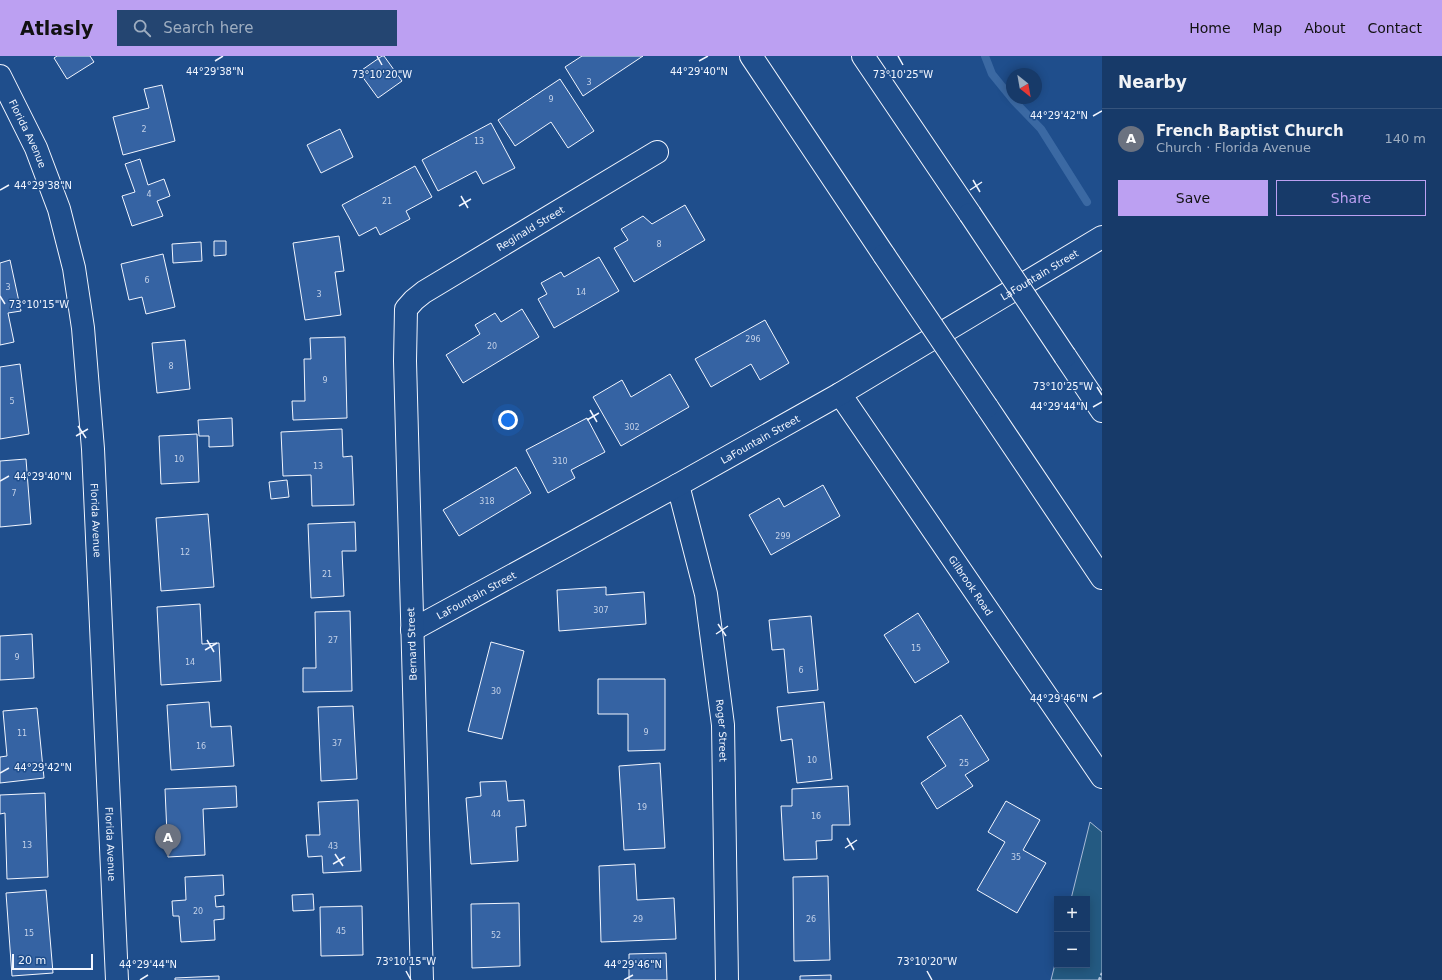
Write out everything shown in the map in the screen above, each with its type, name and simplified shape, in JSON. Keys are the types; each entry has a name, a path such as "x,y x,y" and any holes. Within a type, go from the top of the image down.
{"main road":[{"path":"751,56 1102,578"},
{"path":"863,56 1102,411"},
{"name":"Florida Avenue","path":"0,76 36,148 58,209 74,268 83,328 93,449 118,980"},
{"name":"Reginald Street","path":"406,309 424,292 657,152"},
{"name":"LaFountain Street","path":"412,630 678,485 840,394 1102,237"},
{"name":"Bernard Street","path":"406,309 405,361 422,980"},
{"name":"Gilbrook Road","path":"840,394 1102,777"},
{"name":"Roger Street","path":"678,485 706,594 723,725 727,980"}],"path":[{"path":"1099,980 1102,973"}],"shaded area":[{"path":"1090,822 1102,832 1102,980 1051,980 1054,968 1090,968 1090,896 1072,896"}],"building":[{"path":"57,56 90,56 94,62 67,79 54,58"},
{"path":"384,56 402,81 378,98 359,72"},
{"path":"582,56 643,56 583,96 565,67"},
{"path":"560,79 594,131 568,148 551,122 515,146 498,120"},
{"path":"162,85 175,141 123,155 113,117 149,108 144,89"},
{"path":"491,123 515,168 483,184 476,171 438,191 422,160"},
{"path":"340,129 353,157 321,173 307,145"},
{"path":"140,159 148,185 164,179 170,196 157,201 163,216 132,226 122,196 135,192 125,164"},
{"path":"415,166 432,197 406,211 410,219 380,235 376,227 359,236 342,205"},
{"path":"685,205 705,240 634,282 614,248 628,240 621,229 643,216 652,224"},
{"path":"339,236 344,271 335,272 341,315 305,320 293,243"},
{"path":"214,241 226,241 226,255 214,256"},
{"path":"201,242 202,261 173,263 172,244"},
{"path":"163,254 175,307 146,314 142,297 129,300 121,264"},
{"path":"599,257 619,291 554,328 538,299 547,294 541,283 561,272 564,277"},
{"path":"10,260 21,311 8,313 14,342 0,345 0,263"},
{"path":"522,309 539,337 463,383 446,355 480,334 475,325 495,313 501,322"},
{"path":"765,320 789,363 760,380 751,364 711,387 695,359"},
{"path":"345,337 347,418 293,420 292,401 305,401 304,359 311,359 310,338"},
{"path":"185,340 190,389 157,393 152,343"},
{"path":"20,364 29,434 0,439 0,367"},
{"path":"670,374 689,407 621,446 593,397 622,380 631,397"},
{"path":"232,418 233,446 209,447 209,436 199,436 198,420"},
{"path":"587,418 605,452 571,470 575,478 548,493 526,450"},
{"path":"342,429 343,457 352,456 354,505 312,506 311,475 283,476 281,432"},
{"path":"197,434 199,482 161,484 159,436"},
{"path":"26,459 31,524 0,527 0,461"},
{"path":"516,467 531,493 459,536 443,510"},
{"path":"287,480 289,497 271,499 269,482"},
{"path":"823,485 840,516 771,555 749,515 779,498 784,507"},
{"path":"208,514 214,587 161,591 156,518"},
{"path":"355,522 356,551 342,551 344,596 311,598 308,524"},
{"path":"606,587 606,595 644,592 646,624 559,631 557,590"},
{"path":"200,604 202,644 219,643 221,681 161,685 157,607"},
{"path":"350,611 352,691 303,692 303,668 316,668 315,612"},
{"path":"918,613 949,662 915,683 884,635"},
{"path":"811,616 818,690 788,693 784,649 772,650 769,620"},
{"path":"32,634 34,678 0,680 0,636"},
{"path":"491,642 524,651 502,739 468,731"},
{"path":"598,679 665,679 665,750 628,751 628,714 598,714"},
{"path":"209,702 211,727 231,726 234,766 171,770 167,705"},
{"path":"824,702 832,779 797,783 792,739 781,741 777,707"},
{"path":"353,706 357,779 321,781 318,707"},
{"path":"37,708 44,778 0,783 0,757 7,756 3,711"},
{"path":"961,715 989,760 965,775 973,786 937,809 921,783 946,766 927,737"},
{"path":"660,763 665,848 624,850 619,766"},
{"path":"506,781 508,801 524,800 526,826 516,827 518,861 471,864 466,798 481,796 480,782"},
{"path":"236,786 237,807 203,809 205,855 168,857 165,789"},
{"path":"848,786 850,825 832,825 832,840 816,841 817,859 784,860 781,806 792,806 792,789"},
{"path":"45,793 48,877 7,879 5,813 0,814 0,795"},
{"path":"358,800 361,871 323,873 322,856 308,857 306,835 320,835 318,802"},
{"path":"1006,801 1040,820 1023,850 1046,863 1017,913 977,890 1005,842 988,832"},
{"path":"635,864 637,900 674,898 676,939 601,942 599,866"},
{"path":"223,875 224,895 215,896 216,907 224,906 224,919 214,920 215,940 181,942 179,916 173,916 172,901 186,900 185,877"},
{"path":"828,876 830,960 794,961 793,877"},
{"path":"46,890 53,973 12,976 6,893"},
{"path":"313,894 314,910 293,911 292,895"},
{"path":"519,903 520,966 472,968 471,904"},
{"path":"362,906 363,955 321,956 320,907"},
{"path":"666,953 667,980 629,980 629,954"},
{"path":"831,975 831,980 800,980 800,976"},
{"path":"219,976 219,980 175,980 175,978"}],"waterway":[{"path":"985,56 992,74 1014,101 1041,129 1087,202"}],"place":[{"name":"French Baptist Church","path":"168,857"}]}
